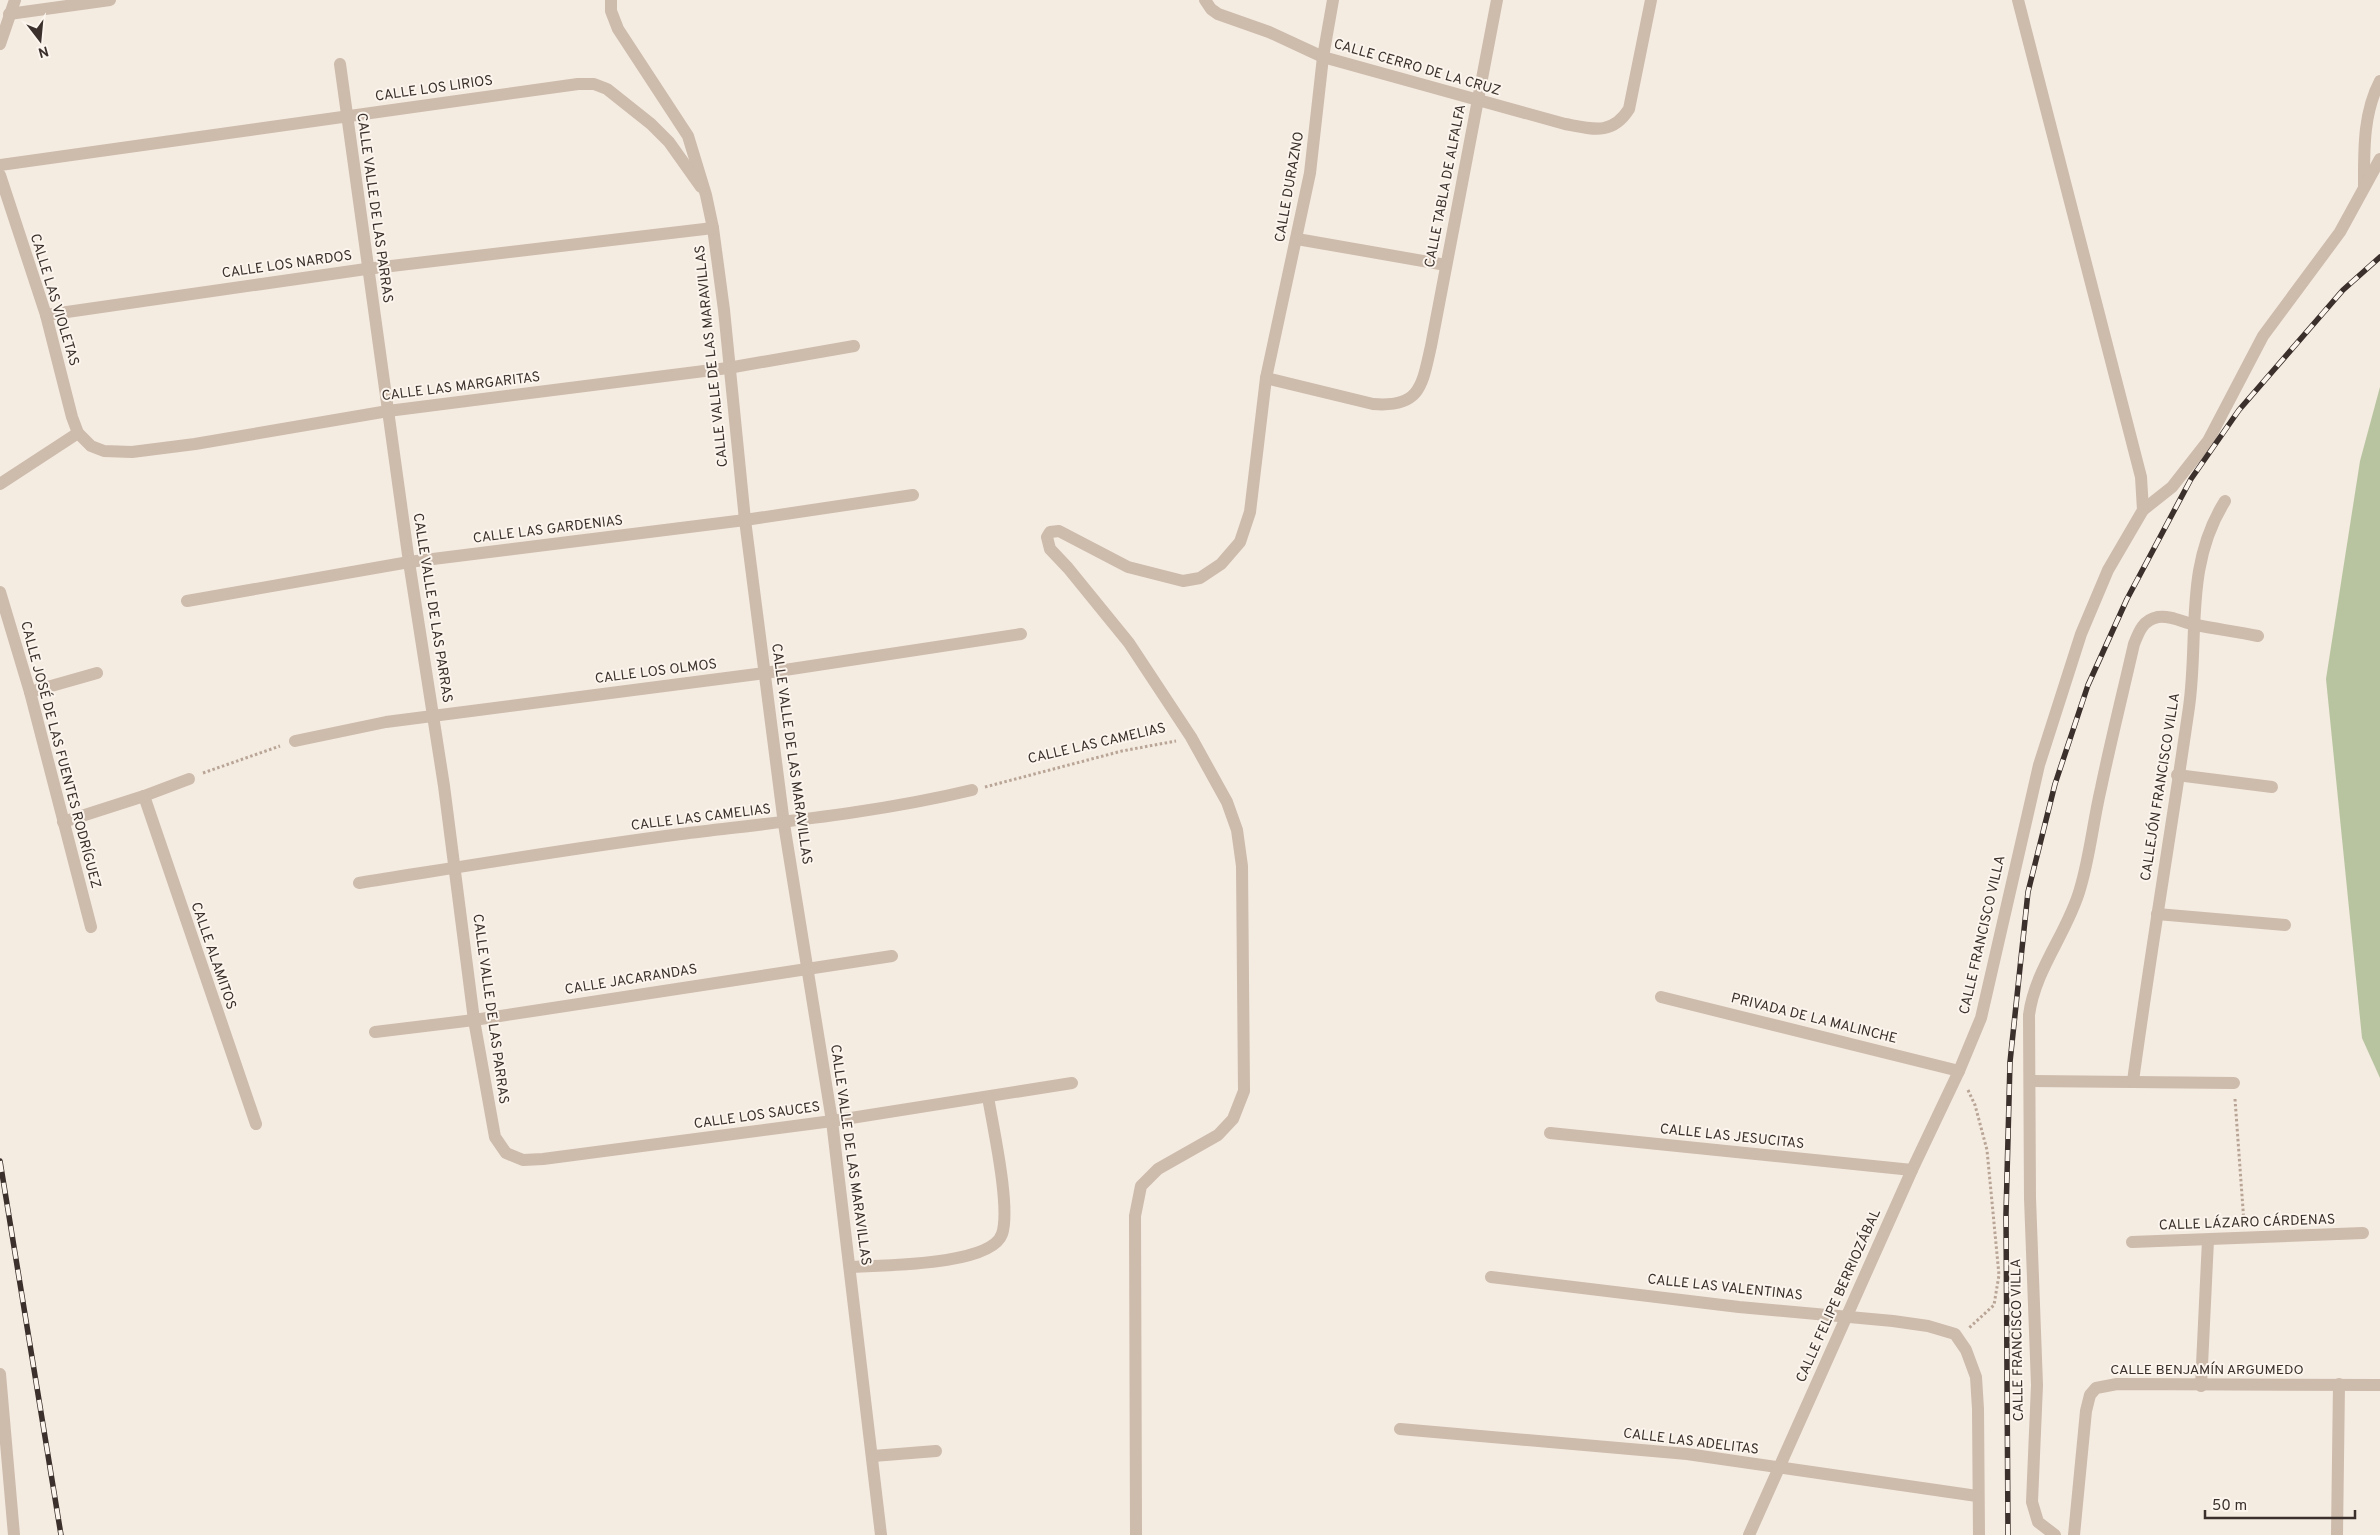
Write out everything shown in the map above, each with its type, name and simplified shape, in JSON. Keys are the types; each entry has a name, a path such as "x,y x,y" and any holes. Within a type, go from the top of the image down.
{"street":[{"path":"0,44 9,14 16,0"},
{"path":"9,14 110,0"},
{"name":"CALLE VALLE DE LAS MARAVILLAS","path":"611,0 610,11 618,29 688,136 706,195 713,228 724,310 728,368 745,520 784,824 832,1121 881,1535"},
{"name":"CALLE DURAZNO","path":"1191,737 1129,643 1068,568 1050,549 1046,537 1050,532 1059,531 1128,567 1183,581 1200,578 1221,564 1240,542 1250,512 1266,378 1310,172 1323,57 1333,0"},
{"name":"CALLE TABLA DE ALFALFA","path":"1266,378 1344,398 1390,406 1404,402 1415,395 1424,377 1496,0"},
{"name":"CALLE CERRO DE LA CRUZ","path":"1208,5 1323,57 1564,124 1593,129 1610,128 1621,122 1630,102 1651,0"},
{"path":"2018,0 2125,414 2140,477 2143,510"},
{"name":"CALLE VALLE DE LAS PARRAS","path":"340,64 366,268 409,562 434,715 474,1020 495,1137 506,1153"},
{"path":"2364,188 2366,127 2371,102 2380,81"},
{"name":"CALLE LOS LIRIOS","path":"0,165 578,84 594,84 607,89 663,136 706,195"},
{"path":"2143,510 2172,487 2208,441 2264,336 2340,232 2380,159"},
{"name":"CALLE LAS VIOLETAS","path":"0,175 46,315 66,397 78,433"},
{"name":"CALLE LOS NARDOS","path":"46,315 366,268 713,228"},
{"path":"1297,238 1446,265"},
{"name":"CALLE LAS MARGARITAS","path":"78,433 91,446 104,451 132,452 195,444 388,411 728,368 854,346"},
{"path":"0,484 78,433"},
{"name":"CALLE LAS GARDENIAS","path":"187,601 409,562 745,520 913,495"},
{"name":"CALLEJÓN FRANCISCO VILLA","path":"2133,1080 2190,698 2198,575 2207,532 2224,502"},
{"name":"CALLE FRANCISCO VILLA","path":"1959,1071 1981,1018 2038,765 2080,634 2108,570 2143,510"},
{"name":"CALLE JOSÉ DE LAS FUENTES RODRÍGUEZ","path":"0,592 30,692 91,927"},
{"name":"CALLE FRANCISCO VILLA","path":"2055,1535 2038,1522 2032,1502 2037,1385 2031,1226 2029,1014 2031,999 2072,914 2080,888 2100,790 2134,644 2140,628 2149,621 2159,617 2194,625"},
{"path":"2194,625 2258,636"},
{"name":"CALLE LOS OLMOS","path":"295,741 377,723 765,673 1021,634"},
{"path":"30,692 97,673"},
{"path":"1136,1535 1134,1216 1141,1186 1158,1169 1218,1135 1233,1119 1244,1091 1242,884 1237,830 1227,802 1191,737"},
{"path":"2177,775 2272,787"},
{"path":"63,822 144,796 189,779"},
{"name":"CALLE LAS CAMELIAS","path":"359,883 523,856 672,836 784,824 909,804 972,790"},
{"name":"CALLE ALAMITOS","path":"144,796 256,1124"},
{"path":"2157,914 2284,925"},
{"name":"CALLE JACARANDAS","path":"375,1032 474,1020 892,956"},
{"name":"PRIVADA DE LA MALINCHE","path":"1661,997 1881,1050 1959,1071"},
{"name":"CALLE FELIPE BERRIOZÁBAL","path":"1749,1535 1912,1170 1959,1071"},
{"path":"2030,1081 2133,1080 2234,1083"},
{"name":"CALLE LOS SAUCES","path":"506,1153 523,1160 544,1159 832,1121 1072,1083"},
{"path":"850,1267 973,1256 992,1248 1002,1236 1005,1217 988,1097"},
{"name":"CALLE LAS JESUCITAS","path":"1550,1133 1912,1170"},
{"name":"CALLE LÁZARO CÁRDENAS","path":"2132,1242 2363,1233"},
{"path":"2201,1386 2208,1240"},
{"name":"CALLE LAS VALENTINAS","path":"1491,1277 1739,1307 1847,1316 1928,1326 1954,1334"},
{"path":"1954,1334 1966,1350 1976,1377 1979,1535"},
{"path":"0,1374 14,1535"},
{"name":"CALLE BENJAMÍN ARGUMEDO","path":"2074,1535 2086,1410 2090,1395 2096,1388 2117,1384 2201,1386 2380,1385"},
{"path":"2337,1535 2339,1384"},
{"name":"CALLE LAS ADELITAS","path":"1400,1429 1687,1454 1977,1496"},
{"path":"873,1456 936,1451"}],"path":[{"name":"CALLE LAS CAMELIAS","path":"972,790 1122,751 1164,745 1191,737"},
{"path":"212,769 295,741"},
{"name":"CALLE FRANCISCO VILLA","path":"1954,1334 1970,1328 1994,1305 1999,1274 1987,1150 1975,1105 1959,1071"},
{"path":"2234,1083 2245,1238"}],"green space":[{"path":"2380,387 2380,1078 2362,1038 2326,679 2360,461"}],"railway":[{"path":"2008,1535 2006,1214 2010,1062 2028,892 2055,784 2088,685 2127,599 2191,479 2239,410 2343,290 2380,257"},
{"path":"0,1161 61,1535"}]}
